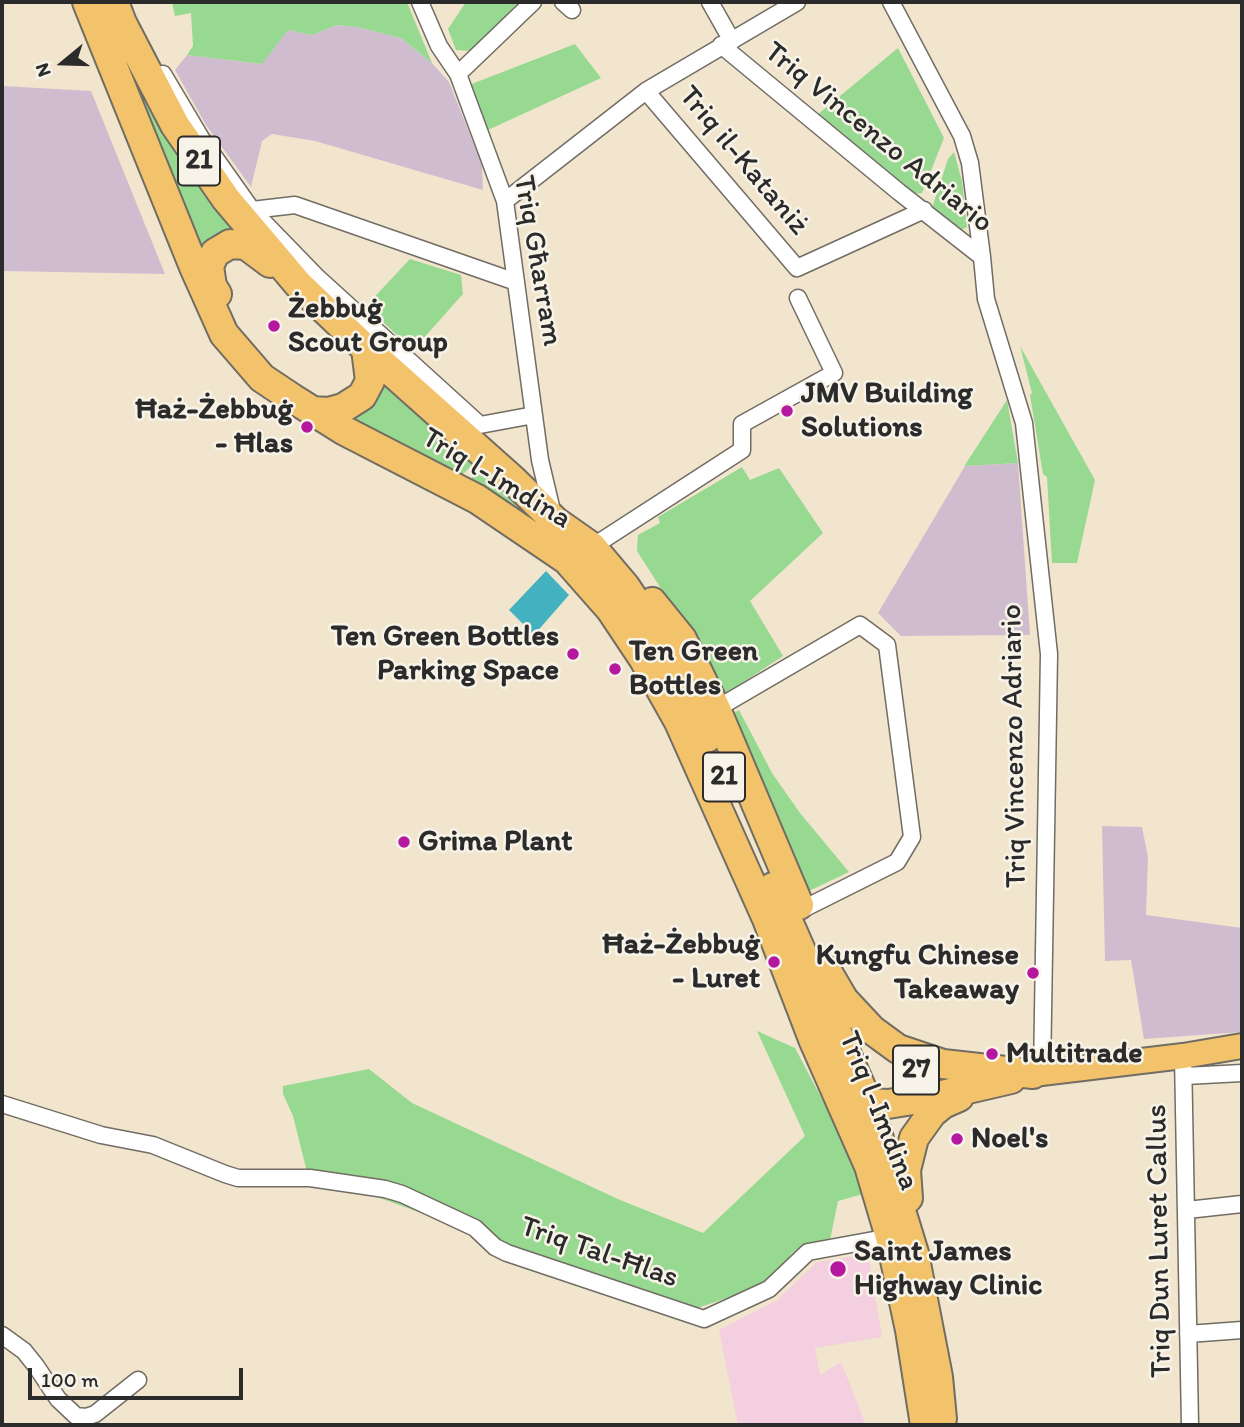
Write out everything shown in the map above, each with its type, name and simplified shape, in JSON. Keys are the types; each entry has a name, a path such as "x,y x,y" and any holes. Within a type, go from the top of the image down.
{"highway":[{"name":"Triq l-Imdina","path":"87,2 194,267 224,334 262,378 343,430 477,499 567,560 611,610 649,668 679,722 766,919 869,1166 890,1237 910,1330 925,1425"},
{"name":"Triq l-Imdina","path":"118,12 175,125 202,166 298,284 555,521 600,555 632,596 668,658 696,715 872,1103 914,1253 938,1377 943,1425"},
{"path":"298,284 246,246 230,244 215,253 209,266 212,286 243,340 302,404 329,411 343,408 362,396 370,380 366,349"},
{"path":"600,555 647,596 682,639 716,709 824,966 844,1000 872,1030 898,1049 943,1064 1038,1073"},
{"path":"766,919 840,1075 855,1094 872,1103"},
{"name":"27","path":"824,999 856,1038 890,1061 951,1077 1038,1073"},
{"path":"914,1253 906,1170 912,1142 922,1124 932,1112 950,1101 1038,1073"},
{"name":"27","path":"872,1103 938,1096 1038,1073"}],"main road":[{"name":"27","path":"1038,1073 1184,1066 1242,1046"}],"street":[{"name":"Triq Għarram","path":"421,2 439,46 458,74 505,201 540,460 555,521"},
{"path":"458,74 533,2"},
{"path":"710,2 727,43"},
{"path":"505,201 646,91 796,2"},
{"path":"891,2 962,136 976,199 982,257"},
{"path":"118,12 151,54 201,138 252,210 318,278 480,425 534,415"},
{"name":"Triq Vincenzo Adriario","path":"727,43 899,192 982,257 986,299 1024,423 1049,654 1038,1073"},
{"name":"Triq il-Kataniż","path":"646,91 797,268 924,210"},
{"path":"252,210 295,205 516,282"},
{"path":"600,555 742,450 742,424 834,373 798,298"},
{"path":"513,480 532,470 540,460"},
{"path":"716,709 860,625 887,645 912,837 897,862 801,910"},
{"path":"1184,1066 1242,1073"},
{"name":"Triq Dun Luret Callus","path":"1184,1066 1190,1425"},
{"name":"Triq Tal-Ħlas","path":"2,1104 101,1135 153,1145 238,1178 310,1178 402,1194 475,1228 495,1247 507,1253 704,1319 769,1289 808,1252 890,1237"},
{"path":"1187,1210 1242,1204"},
{"path":"1188,1334 1242,1330"},
{"path":"2,1335 24,1351 58,1399 76,1416 95,1414 138,1380"}],"shaded area":[{"path":"337,25 401,38 432,63 449,82 482,165 483,190 315,141 272,134 262,141 251,187 206,125 175,70 187,55 261,64 288,30 312,35"},
{"path":"2,86 91,91 165,274 2,271"},
{"path":"1018,463 1030,635 901,636 878,613 965,466"},
{"path":"1102,826 1142,827 1148,857 1146,915 1242,928 1242,1032 1144,1039 1131,960 1105,961"},
{"path":"868,1254 882,1337 815,1348 820,1375 841,1362 866,1425 738,1425 719,1330 777,1300 817,1262"}],"green space":[{"path":"97,2 242,232 214,235 200,251"},
{"path":"172,2 407,2 432,63 401,38 337,25 312,35 288,30 262,64 187,55 193,46 191,13 175,16"},
{"path":"466,2 519,2 470,51 456,50 448,29"},
{"path":"575,44 601,78 488,130 469,85"},
{"path":"898,48 944,138 922,193 912,194 817,115"},
{"path":"954,152 962,181 967,227 959,231 932,208 948,159"},
{"path":"410,259 461,275 463,294 413,350 366,306"},
{"path":"1020,346 1095,480 1077,563 1052,563 1047,477 1043,474 1030,395 1032,393"},
{"path":"379,382 473,464 462,475 348,421 373,403"},
{"path":"1007,400 1018,463 965,466 965,465"},
{"path":"742,467 750,480 779,468 823,533 750,601 783,656 727,693 716,690 674,609 637,551 638,535 660,523 658,517"},
{"path":"478,470 520,508 470,480"},
{"path":"739,710 772,773 800,813 849,872 809,891 801,886 731,715"},
{"path":"757,1031 795,1048 842,1137 867,1193 838,1201 830,1240 803,1245 792,1253 782,1267 753,1289 692,1310 307,1172 293,1116 283,1094 283,1086 369,1069 412,1103 620,1200 703,1233 805,1136"}],"water":[{"path":"546,571 569,595 534,635 509,610"}],"place":[{"name":"Żebbuġ Scout Group","path":"274,326"},
{"name":"JMV Building Solutions","path":"787,411"},
{"name":"Ħaż-Żebbuġ - Ħlas","path":"307,427"},
{"name":"Ten Green Bottles Parking Space","path":"573,654"},
{"name":"Ten Green Bottles","path":"615,669"},
{"name":"Grima Plant","path":"404,842"},
{"name":"Ħaż-Żebbuġ - Luret","path":"774,962"},
{"name":"Kungfu Chinese Takeaway","path":"1033,973"},
{"name":"Multitrade","path":"992,1054"},
{"name":"Noel's","path":"957,1139"},
{"name":"Saint James Highway Clinic","path":"838,1269"}]}
